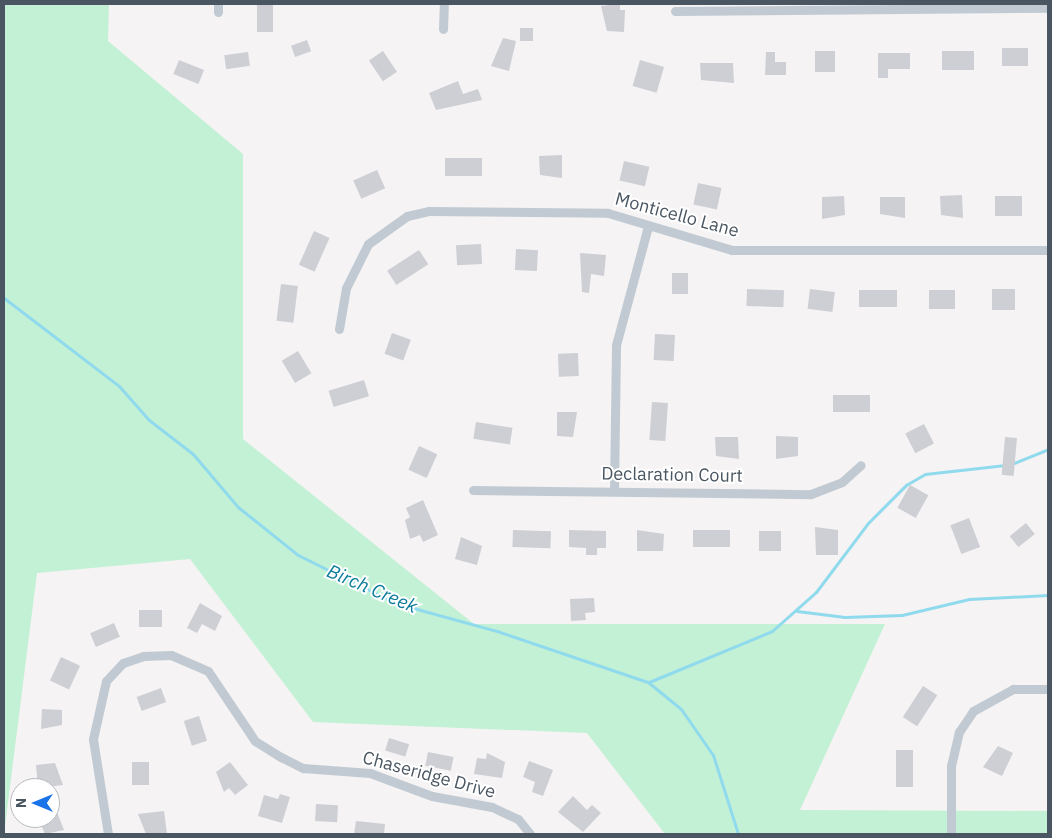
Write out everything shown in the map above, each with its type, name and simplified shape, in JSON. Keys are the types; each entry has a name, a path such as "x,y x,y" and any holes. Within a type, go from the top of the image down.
{"street":[{"path":"443,29 444,4"},
{"path":"675,11 1048,8"},
{"name":"Monticello Lane","path":"340,328 346,288 357,262 385,228 407,216 429,211 562,210 608,213 732,250 1048,250"},
{"path":"614,490 616,344 648,226"},
{"name":"Declaration Court","path":"473,490 614,490 811,494 842,482 860,465"},
{"name":"Chaseridge Drive","path":"108,834 93,739 106,681 123,663 143,656 171,655 208,671 240,724 255,741 303,768 370,773 432,796 492,807 518,819 530,834"},
{"path":"951,834 951,766 963,725 973,711 993,697 1013,689 1048,689"}],"green space":[{"path":"4,4 109,4 108,41 243,154 243,439 474,624 885,624 800,810 1048,811 1048,834 665,834 587,733 313,722 190,559 37,573 4,834"}],"building":[{"path":"257,4 273,4 273,32 257,32"},
{"path":"620,4 620,10 625,10 624,32 607,31 601,6"},
{"path":"520,28 533,28 533,41 520,41"},
{"path":"503,38 516,41 509,71 491,66"},
{"path":"307,40 311,51 295,57 291,46"},
{"path":"1002,48 1028,48 1028,66 1002,66"},
{"path":"383,51 397,72 383,81 369,61"},
{"path":"815,51 835,51 835,72 815,72"},
{"path":"942,51 974,51 974,70 942,70"},
{"path":"248,52 250,66 226,69 224,55"},
{"path":"766,52 775,52 775,62 786,62 786,75 765,75"},
{"path":"878,53 910,53 910,69 888,69 888,78 878,78"},
{"path":"179,60 204,70 198,84 173,74"},
{"path":"640,60 664,67 657,93 633,86"},
{"path":"700,63 733,63 734,83 701,80"},
{"path":"458,81 463,94 478,89 482,100 436,110 429,93"},
{"path":"562,155 562,178 540,175 539,156"},
{"path":"445,158 482,158 482,176 445,176"},
{"path":"624,161 649,167 645,186 620,180"},
{"path":"377,170 385,188 361,199 353,181"},
{"path":"698,183 721,188 717,210 693,205"},
{"path":"962,195 963,218 941,215 940,196"},
{"path":"844,196 845,215 822,219 822,197"},
{"path":"995,196 1022,196 1022,216 995,216"},
{"path":"880,197 905,197 905,218 880,214"},
{"path":"314,231 330,238 314,272 299,265"},
{"path":"481,244 482,264 457,265 456,245"},
{"path":"516,249 538,250 537,271 515,270"},
{"path":"419,250 428,264 396,285 387,271"},
{"path":"580,253 606,255 604,276 591,274 589,293 582,292"},
{"path":"672,273 688,273 688,294 672,294"},
{"path":"281,284 298,286 293,323 276,321"},
{"path":"747,289 784,290 783,307 746,306"},
{"path":"810,289 835,292 832,312 808,309"},
{"path":"992,289 1015,289 1015,310 992,310"},
{"path":"859,290 897,290 897,307 859,307"},
{"path":"929,290 955,290 955,309 929,309"},
{"path":"392,333 411,340 403,361 384,354"},
{"path":"655,334 675,335 674,361 654,360"},
{"path":"298,351 311,373 295,383 282,361"},
{"path":"578,353 579,376 559,377 558,354"},
{"path":"364,380 369,396 334,407 329,391"},
{"path":"833,395 870,395 870,412 833,412"},
{"path":"652,402 668,403 665,441 649,440"},
{"path":"557,412 577,412 573,437 557,436"},
{"path":"476,422 513,428 510,445 473,439"},
{"path":"924,424 934,444 915,453 905,434"},
{"path":"776,436 798,437 798,456 776,459"},
{"path":"715,437 738,437 739,459 716,456"},
{"path":"1005,437 1017,438 1014,476 1002,475"},
{"path":"419,446 437,454 427,478 408,470"},
{"path":"910,485 928,495 916,518 897,508"},
{"path":"423,500 438,535 423,542 420,535 410,539 405,520 410,517 406,508"},
{"path":"969,518 980,547 961,554 950,525"},
{"path":"1026,523 1035,534 1018,547 1010,536"},
{"path":"815,527 838,530 838,555 816,555"},
{"path":"513,530 551,531 550,548 512,547"},
{"path":"569,530 606,531 606,548 597,548 597,555 586,555 586,548 569,547"},
{"path":"637,530 664,534 663,551 637,551"},
{"path":"693,530 730,530 730,547 693,547"},
{"path":"759,531 781,531 781,551 759,551"},
{"path":"461,537 482,546 477,565 455,559"},
{"path":"594,598 595,612 585,613 586,620 571,621 570,599"},
{"path":"200,603 222,616 215,631 202,624 197,633 187,628"},
{"path":"139,610 162,610 162,627 139,627"},
{"path":"114,623 120,637 96,647 90,633"},
{"path":"61,657 80,666 69,689 50,681"},
{"path":"923,686 937,695 917,726 903,717"},
{"path":"161,688 166,702 142,711 137,697"},
{"path":"42,709 62,710 62,725 41,729"},
{"path":"199,716 207,741 192,746 184,721"},
{"path":"389,738 409,744 405,757 385,750"},
{"path":"998,746 1013,753 1002,776 983,767"},
{"path":"896,750 913,750 913,787 896,787"},
{"path":"428,752 454,757 451,771 425,766"},
{"path":"487,753 505,762 502,778 474,774 477,758 486,759"},
{"path":"529,761 553,770 543,796 532,792 535,782 523,777"},
{"path":"132,762 149,762 149,785 132,785"},
{"path":"230,762 248,785 235,795 229,788 224,792 216,772"},
{"path":"55,763 63,785 60,785 60,778 37,778 36,765"},
{"path":"280,794 290,797 282,823 258,816 264,795 278,799"},
{"path":"573,796 587,810 592,805 601,813 583,832 558,812"},
{"path":"316,804 338,805 337,822 315,821"},
{"path":"164,811 167,834 146,834 138,814"},
{"path":"60,820 64,830 45,834 42,828 60,828"},
{"path":"356,821 385,824 384,834 354,834"}],"waterway":[{"name":"Birch Creek","path":"4,298 119,386 149,420 193,454 238,507 298,555 395,603 497,631 648,682 681,709 713,755 738,834"},
{"path":"1014,463 1048,449"},
{"path":"649,682 772,631 816,592 868,523 906,485 925,474 1006,465"},
{"path":"797,611 845,617 902,615 969,599 1048,595"}]}
